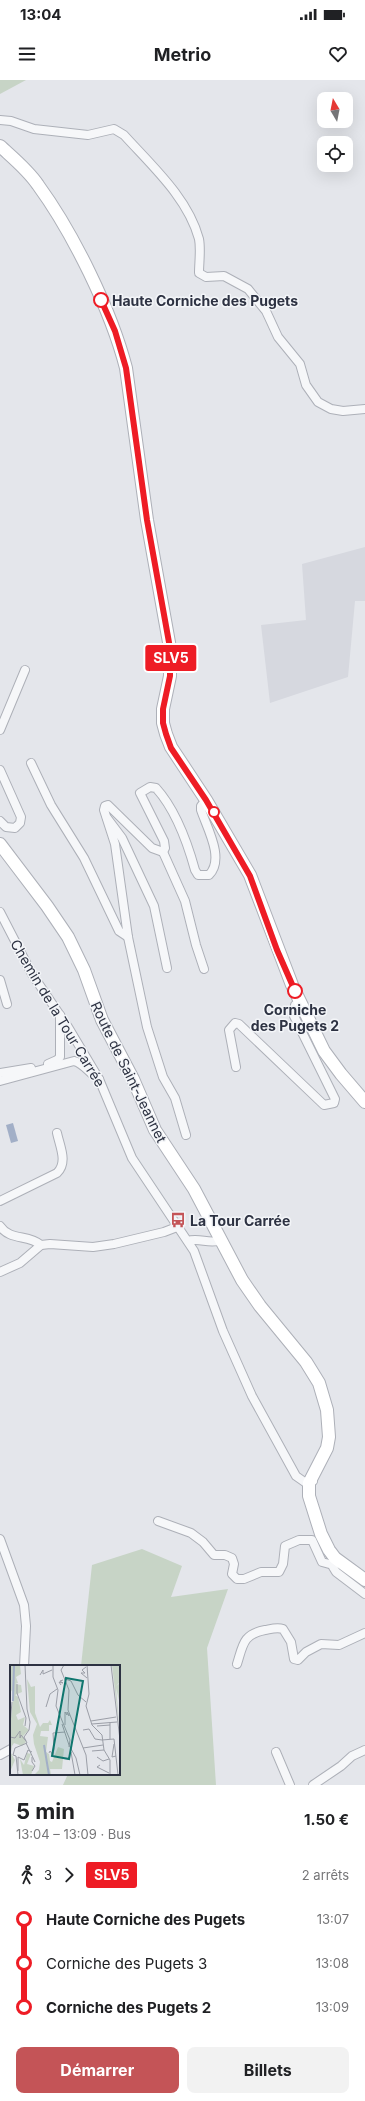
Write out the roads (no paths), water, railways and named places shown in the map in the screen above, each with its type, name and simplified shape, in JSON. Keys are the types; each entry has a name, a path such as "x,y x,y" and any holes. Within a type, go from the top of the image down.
{"street":[{"path":"0,120 11,121 34,128 88,135 114,129 124,135 182,202 191,218 199,241 199,273 206,277 224,276 248,289 266,311 278,337 300,364 306,385 318,402 331,409 343,411 365,409"},
{"path":"0,146 21,165 38,184 67,231 104,307 122,352 126,368 147,520 170,648 170,676 163,709 163,723 171,748 206,800 250,876 277,950 300,1002 330,1060 365,1102"},
{"path":"0,730 25,670"},
{"path":"31,763 51,805 84,858 119,931 128,937"},
{"path":"0,770 21,817 20,823 15,828 6,827 0,821"},
{"path":"204,969 198,954 185,901 163,852 165,848 164,841 140,793 150,787 156,788 167,802 189,847 195,870 198,875 202,876 209,875 215,864 213,845 201,810 201,806 206,800"},
{"path":"163,852 152,848 108,805 105,806 105,816 115,844 128,937 146,1020 163,1077 175,1098 186,1135"},
{"path":"105,816 122,838 154,906 167,968"},
{"name":"Route de Saint-Jeannet","path":"0,844 47,906 68,937 84,970 102,1020 133,1079 155,1130 194,1189 248,1290 302,1357 319,1383 328,1421 327,1448 313,1481"},
{"name":"Chemin de la Tour Carrée","path":"0,912 32,974 60,1015 99,1079 132,1158 177,1227 188,1241 199,1262 223,1331 252,1396 296,1476 302,1481 313,1481"},
{"path":"0,980 7,1004"},
{"path":"236,1067 228,1030 235,1023 239,1024 324,1105 334,1103 335,1099 294,1016 295,1006 300,1002"},
{"path":"0,1073 40,1066 57,1060 60,1057 60,1015"},
{"path":"0,1081 74,1061 80,1062 90,1074 99,1079"},
{"path":"0,1201 57,1173 62,1167 63,1160 57,1134"},
{"path":"0,1226 10,1236 30,1239 41,1245"},
{"path":"0,1272 20,1263 41,1245 50,1244 93,1247 114,1244 164,1232 177,1227"},
{"path":"188,1241 198,1239 211,1242 221,1240"},
{"path":"313,1481 309,1496 318,1526 334,1562 336,1572 365,1594"},
{"path":"158,1521 191,1532 214,1555 225,1555 232,1558 234,1564 232,1574 237,1579 244,1579 261,1572 279,1572 283,1564 285,1546 299,1540 312,1540 322,1562 334,1562 365,1580"},
{"path":"0,1539 24,1605 26,1626 24,1665"},
{"path":"237,1664 248,1637 255,1632 278,1628 284,1629 291,1642 294,1659 298,1660 321,1644 339,1646 365,1633"},
{"path":"0,1755 10,1750"},
{"path":"313,1785 341,1766 352,1756 365,1750"},
{"path":"276,1752 290,1785"}],"water":[{"path":"13,1123 18,1141 11,1143 6,1125"}],"place":[{"name":"Haute Corniche des Pugets","path":"101,300"},
{"name":"Corniche des Pugets 2","path":"295,991"},
{"name":"La Tour Carrée","path":"178,1220"}]}
